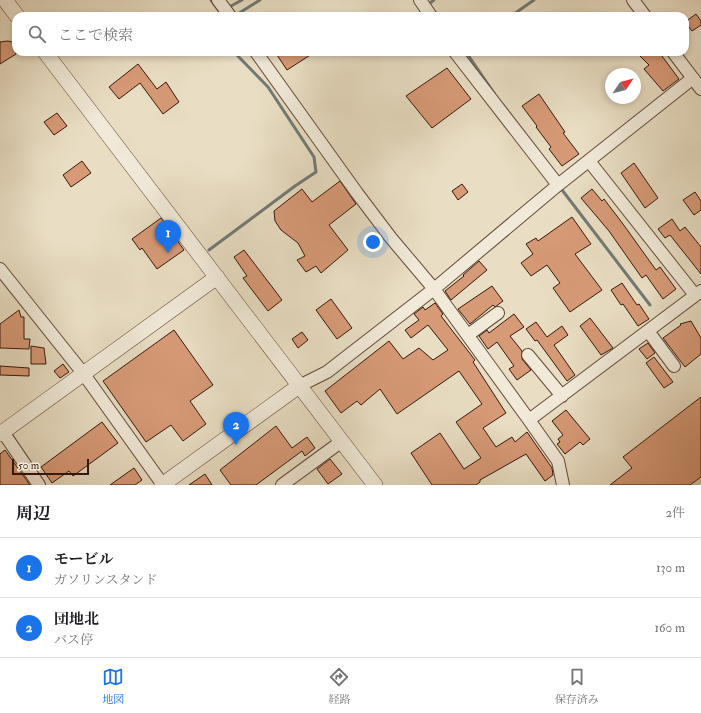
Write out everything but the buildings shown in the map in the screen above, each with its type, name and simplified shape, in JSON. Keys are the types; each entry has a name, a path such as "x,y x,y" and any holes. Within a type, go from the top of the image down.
{"street":[{"path":"5,0 14,12"},
{"path":"218,0 227,12"},
{"path":"420,0 428,12"},
{"path":"632,0 642,12"},
{"path":"48,56 375,485"},
{"path":"259,56 391,238 434,289 468,335 558,461 562,485"},
{"path":"458,56 558,185"},
{"path":"675,56 701,89"},
{"path":"0,269 83,373 162,485 299,386 327,372 434,289 558,185 693,78"},
{"path":"529,420 698,293 589,161"},
{"path":"39,485 1,433 217,277"},
{"path":"468,335 498,313"},
{"path":"648,331 674,366"},
{"path":"528,355 562,396"},
{"path":"282,485 342,440"}],"waterway":[{"path":"211,0 220,12"},
{"path":"231,6 242,0"},
{"path":"241,12 260,0"},
{"path":"430,3 434,0"},
{"path":"517,12 534,0"},
{"path":"209,250 316,172 314,157 268,87 238,56"},
{"path":"469,56 494,93"},
{"path":"559,186 650,305"}],"place":[{"name":"モービル","path":"168,253"},
{"name":"団地北","path":"236,445"}]}
